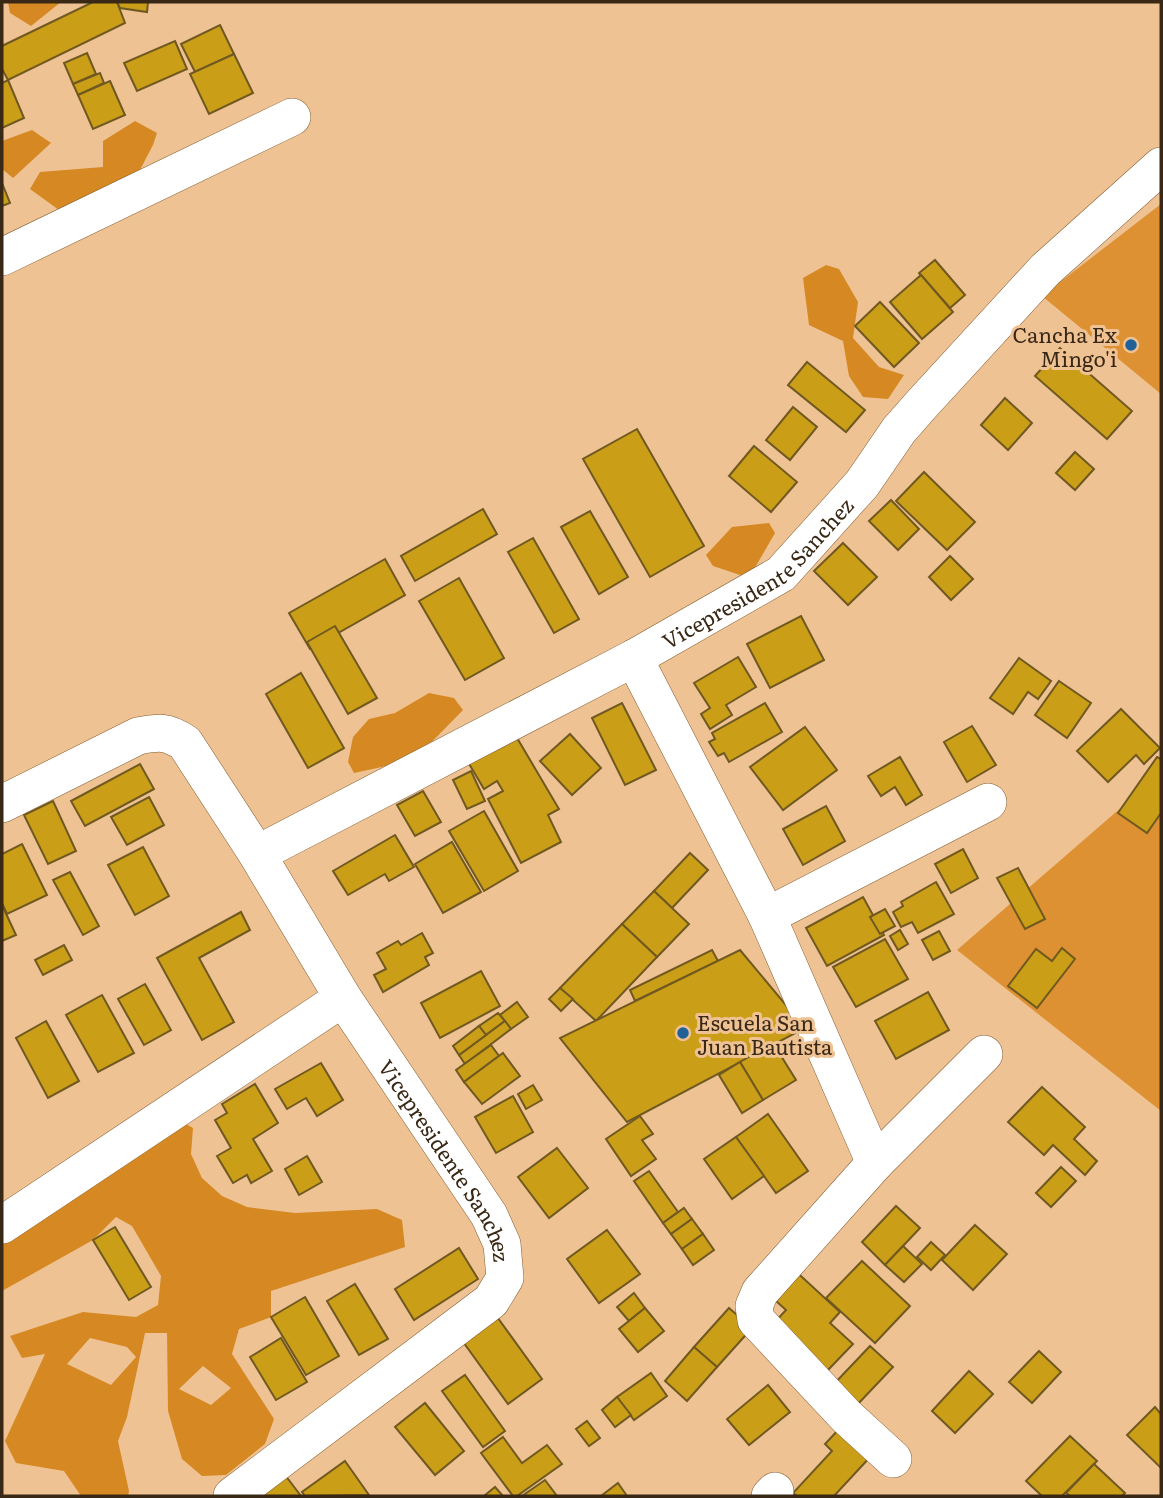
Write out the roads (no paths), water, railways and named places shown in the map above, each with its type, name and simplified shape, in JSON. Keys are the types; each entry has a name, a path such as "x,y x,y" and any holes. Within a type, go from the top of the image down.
{"street":[{"path":"2,257 292,117"},
{"name":"Vicepresidente Sanchez","path":"257,854 634,658 782,574 862,484 899,430 1045,270 1161,166"},
{"path":"634,658 767,916 875,1163"},
{"name":"Vicepresidente Sanchez","path":"2,804 138,736 171,733 185,743 257,854 343,998 489,1215 502,1244 505,1278 491,1301 232,1496"},
{"path":"767,916 988,802"},
{"path":"2,1225 343,998"},
{"path":"893,1459 846,1416 756,1320 754,1306 760,1292 875,1163 984,1054"}],"place":[{"name":"Cancha Ex Mingo'i","path":"1131,345"},
{"name":"Escuela San Juan Bautista","path":"683,1033"}]}
